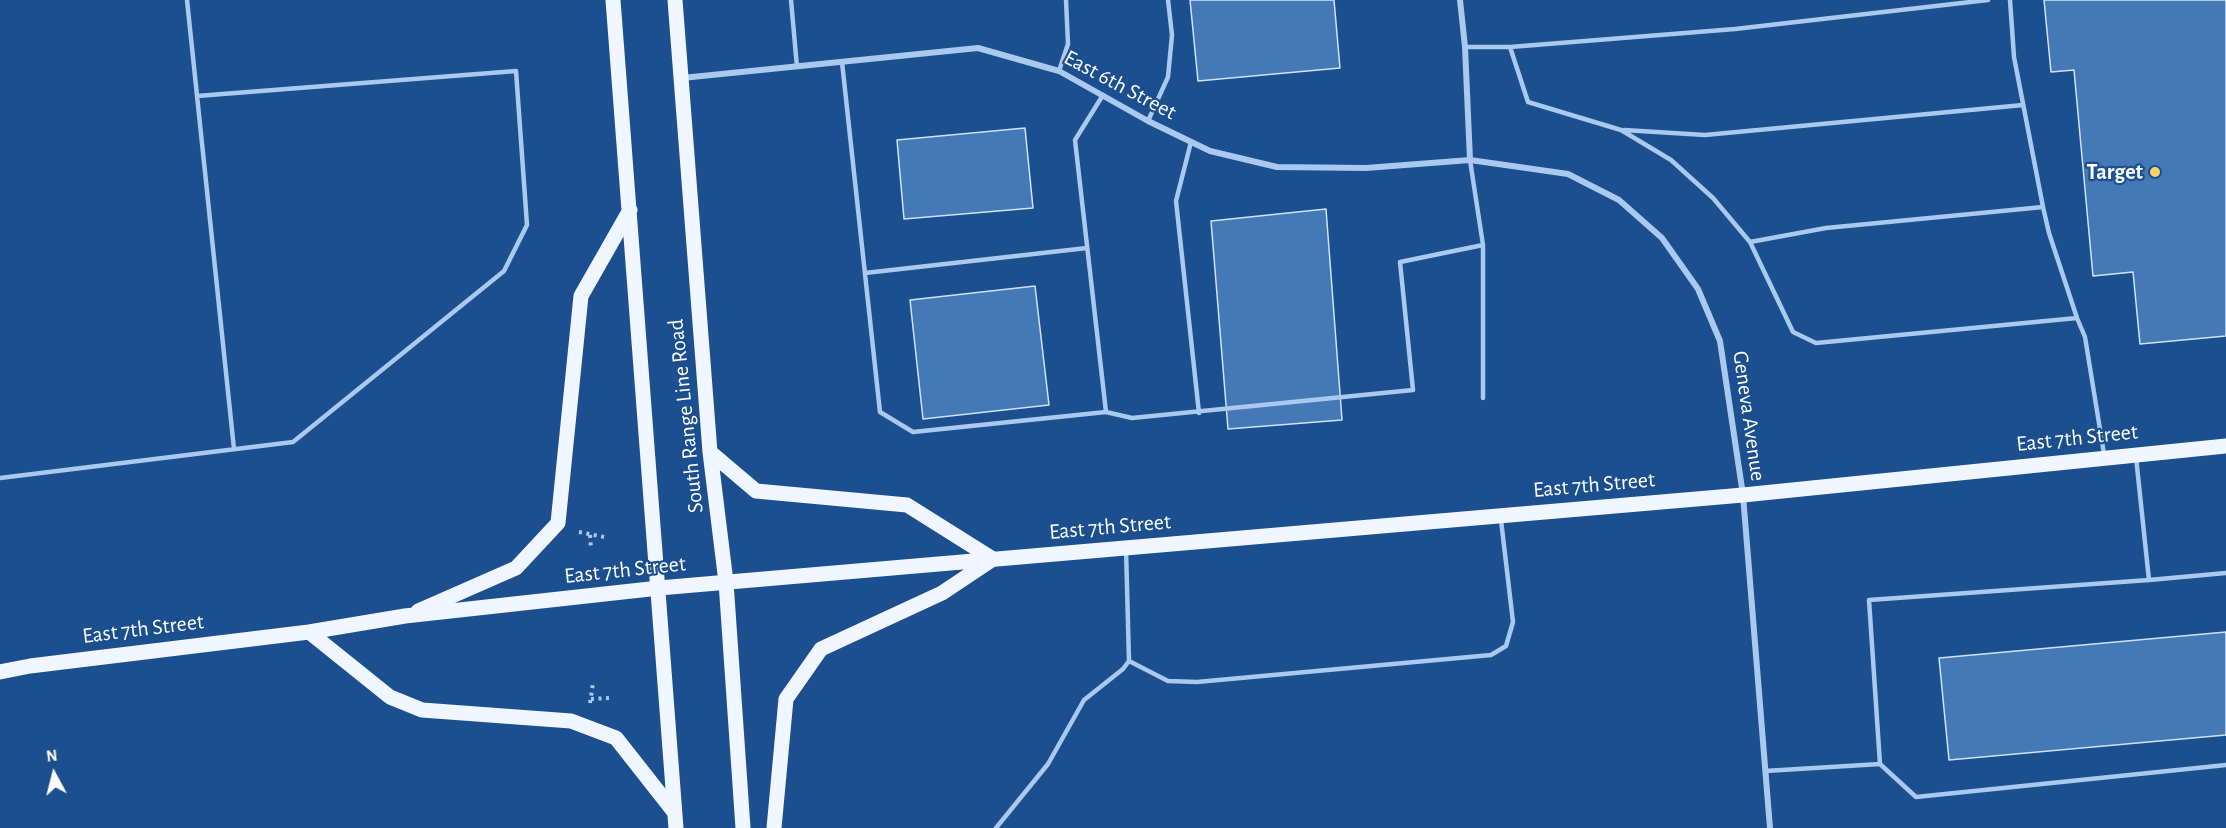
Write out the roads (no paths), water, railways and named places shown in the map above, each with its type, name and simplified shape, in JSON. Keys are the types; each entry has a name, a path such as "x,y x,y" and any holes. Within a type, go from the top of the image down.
{"main road":[{"name":"South Range Line Road","path":"614,0 675,821"},
{"name":"South Range Line Road","path":"675,0 710,452 726,582 743,828"},
{"path":"405,616 516,568 558,523 581,296 630,210"},
{"name":"East 7th Street","path":"0,672 30,666 309,632 405,616 658,588 1743,495 2226,446"},
{"path":"710,452 756,491 907,505 993,559 942,593 821,648 786,699 774,828"},
{"path":"309,632 390,697 422,710 571,721 616,738 675,821"}],"street":[{"path":"1460,0 1465,46 1470,160"},
{"name":"East 6th Street","path":"680,78 978,48 1059,70 1148,121 1210,151 1277,167 1366,168 1470,160"},
{"name":"Geneva Avenue","path":"1470,160 1568,174 1619,200 1662,238 1698,289 1720,341 1743,495 1770,828"}],"lane":[{"path":"187,0 234,449"},
{"path":"797,67 791,3 799,0"},
{"path":"1059,70 1068,44 1066,0"},
{"path":"1148,121 1168,77 1172,35 1168,0"},
{"path":"1465,46 1510,47 1735,29 1988,0"},
{"path":"2010,0 2014,57 2043,207 2049,233 2085,337 2105,457"},
{"path":"1510,47 1528,102 1621,130 1705,135 2023,105"},
{"path":"842,62 880,412 914,432 1106,412 1132,418 1198,413 1413,390 1400,262 1483,245"},
{"path":"0,478 293,442 504,271 527,225 516,71 197,96"},
{"path":"1103,95 1075,140 1106,412"},
{"path":"1621,130 1671,160 1713,198 1750,242 1793,332 1816,343 2077,318"},
{"path":"1191,142 1176,201 1198,413"},
{"path":"1470,160 1483,245 1483,398"},
{"path":"1750,242 1826,228 2043,207"},
{"path":"865,273 1087,248"},
{"path":"2136,454 2149,580"},
{"path":"1129,661 1168,681 1197,682 1491,655 1506,646 1512,622 1501,516"},
{"path":"996,828 1048,764 1084,700 1123,669 1129,661 1126,548"},
{"path":"2226,573 1869,600 1880,764 1916,796 2226,765"},
{"path":"1765,771 1880,764"}],"place":[{"name":"Target","path":"2155,172"}]}
